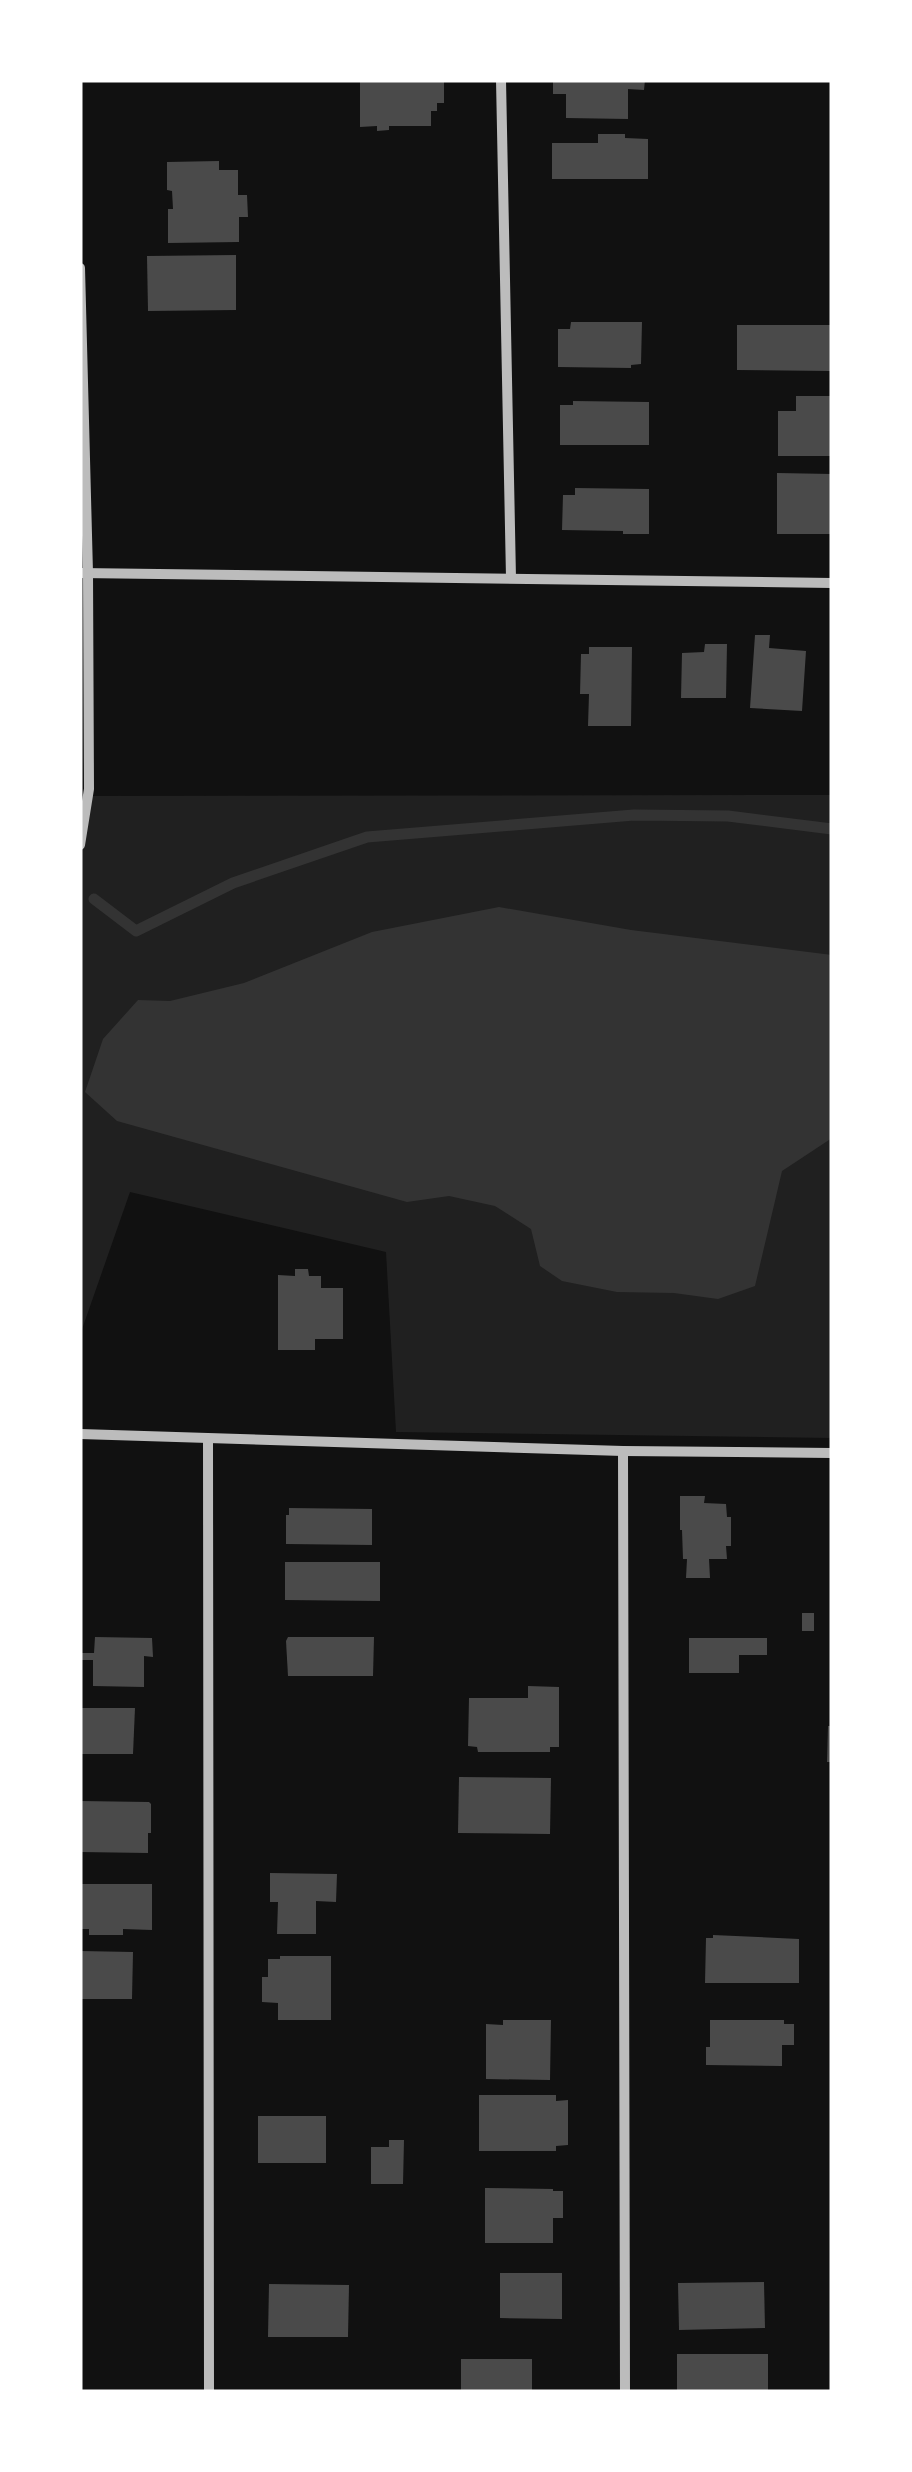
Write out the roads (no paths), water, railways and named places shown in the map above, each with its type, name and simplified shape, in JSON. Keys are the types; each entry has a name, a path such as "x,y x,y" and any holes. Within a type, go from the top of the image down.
{"street":[{"path":"501,80 511,578"},
{"path":"80,268 89,788 80,845"},
{"path":"84,573 832,583"},
{"path":"80,1434 623,1451 832,1453"},
{"path":"208,1439 208,2392"},
{"path":"623,1451 624,2392"}],"waterway":[{"path":"94,899 136,931 233,883 367,837 634,815 728,816 832,829"}]}
